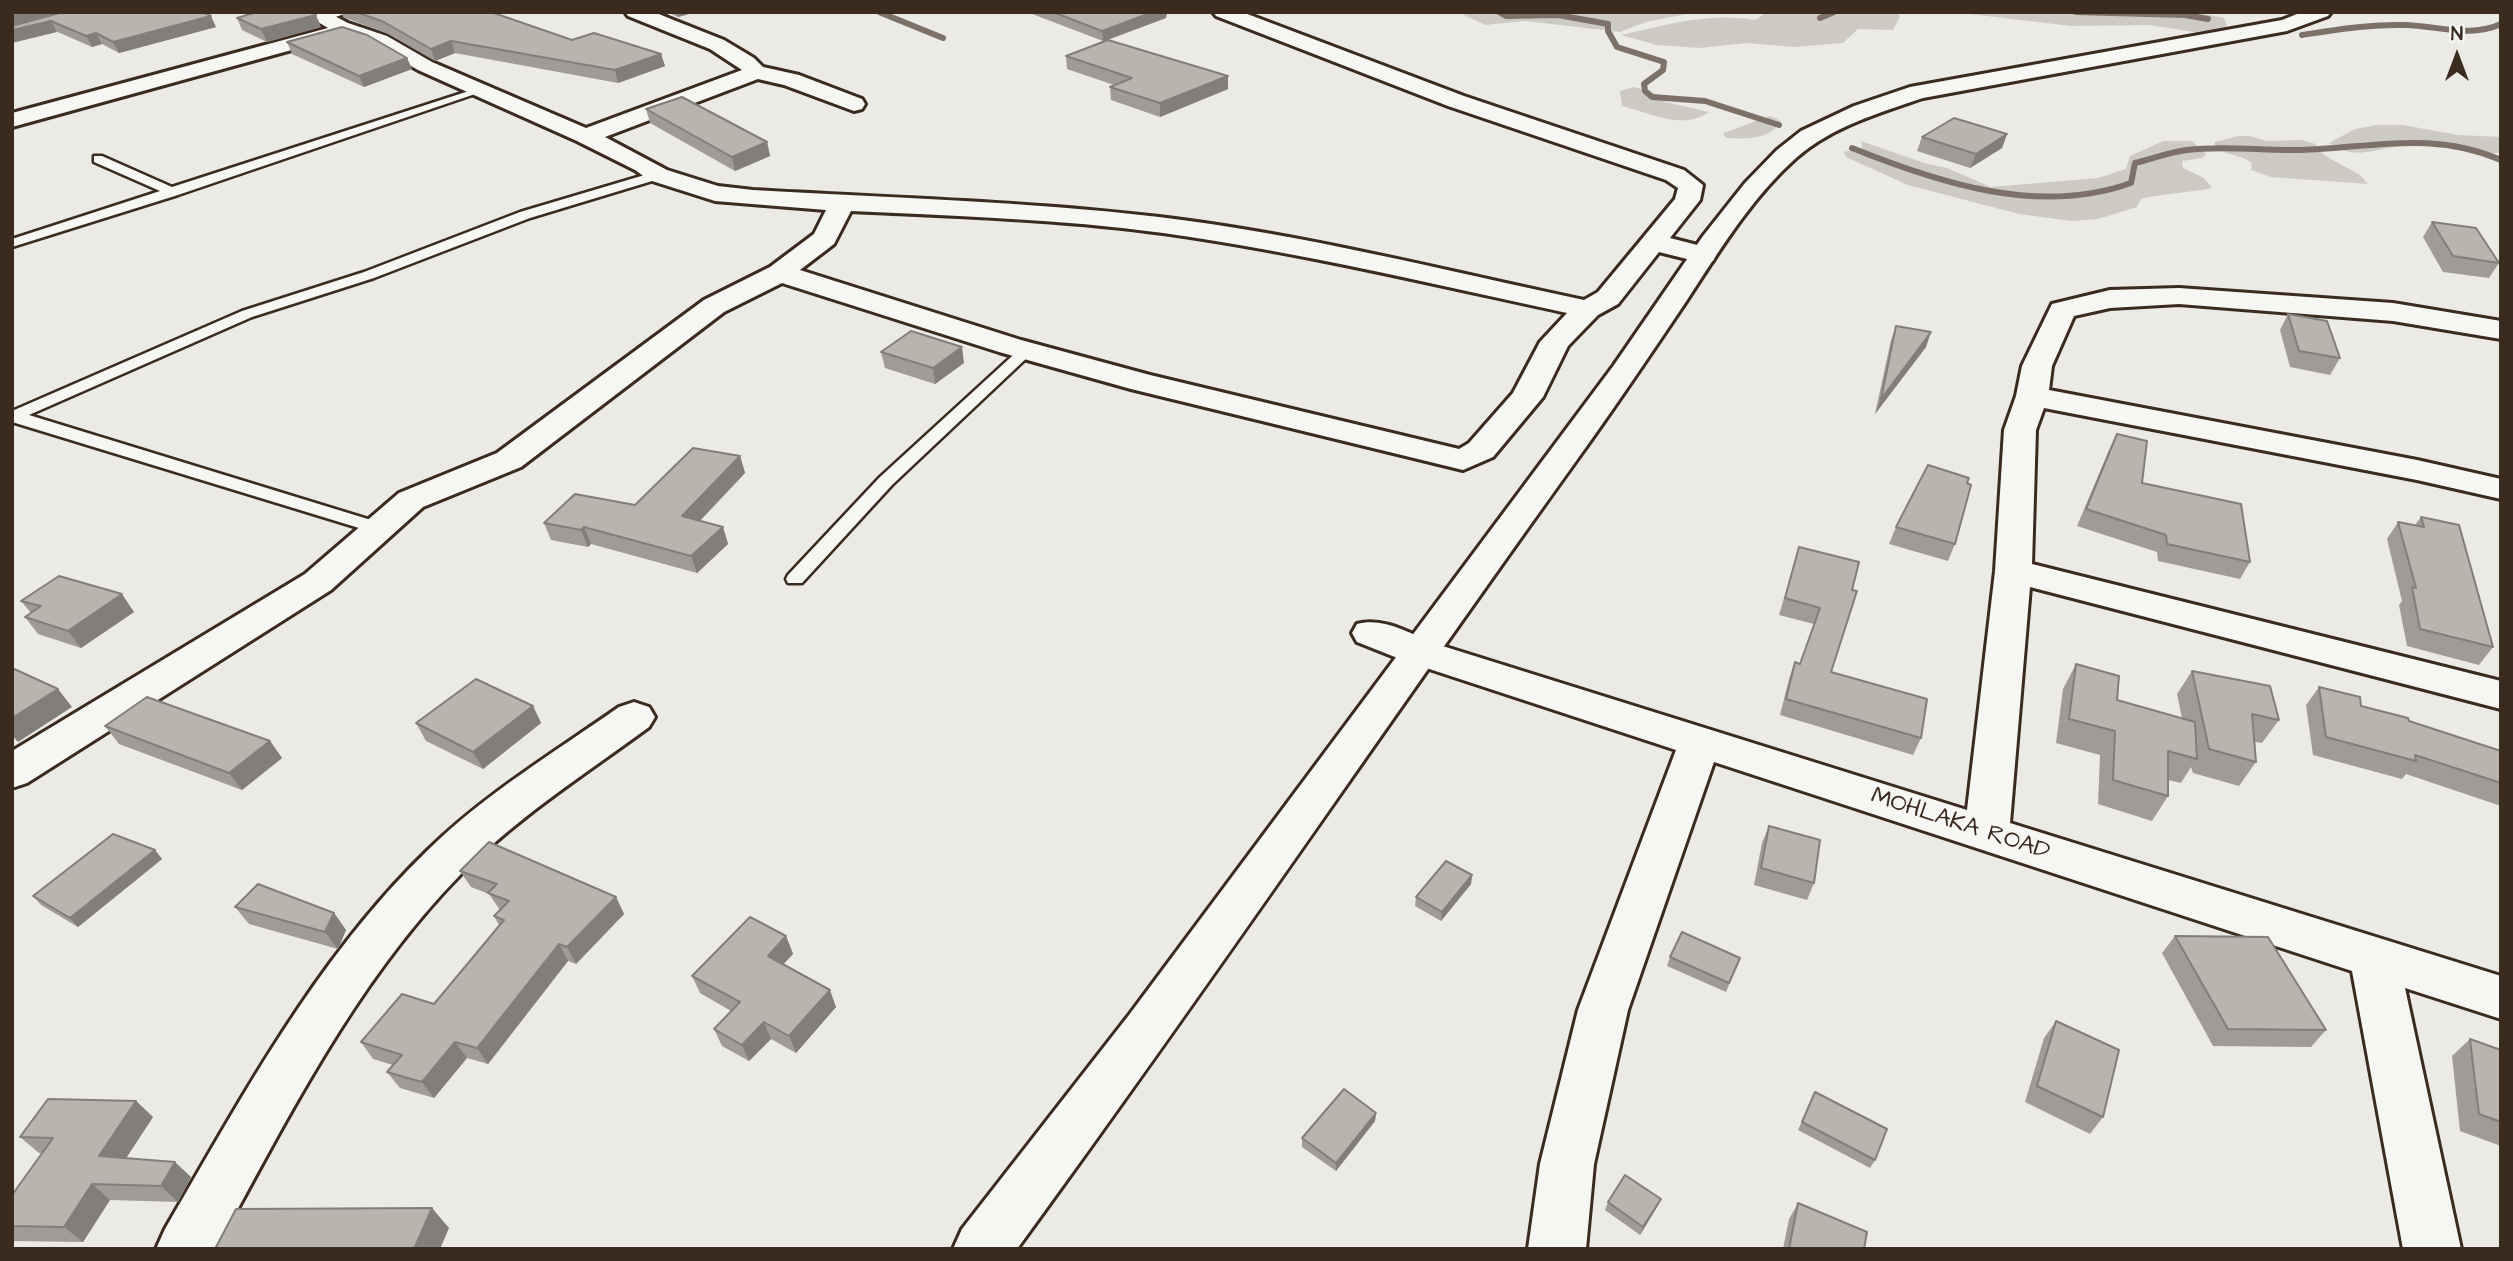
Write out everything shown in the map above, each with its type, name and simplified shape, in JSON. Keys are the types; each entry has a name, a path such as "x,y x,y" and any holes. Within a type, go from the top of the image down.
{"street":[{"path":"635,12 731,52 749,62 756,72"},
{"path":"780,273 1027,350 1142,382 1463,460 1481,450 1527,397 1555,342 1588,309 1608,298 1687,200 1691,185 1675,175 1456,101 1360,62 1264,30 1223,12"},
{"path":"982,1249 1147,1031 1419,652 1625,372 1703,255 1754,188 1785,156 1809,136 1862,111 1918,92 2287,25 2322,12"},
{"path":"12,120 332,18 380,40 425,66 585,136 645,165 659,175 715,193 1159,225 1342,256 1588,309"},
{"path":"585,136 756,72 791,80 854,104"},
{"path":"12,772 318,582 411,500 509,460 714,306 780,273 825,238 842,204"},
{"path":"1654,242 1703,255"},
{"path":"1987,833 2013,570 2020,430 2032,396 2037,366 2062,310 2110,299 2179,296 2393,312 2501,330"},
{"path":"2032,396 2417,470 2501,489"},
{"path":"2013,570 2501,695"},
{"name":"MOHLAKA ROAD","path":"1371,633 1419,652 2501,998"},
{"path":"185,1249 259,1118 356,966 423,884 500,814 634,717"},
{"path":"1556,1249 1567,1164 1604,1010 1700,742"},
{"path":"2374,958 2432,1249"}],"lane":[{"path":"12,243 479,91"},
{"path":"98,159 174,192"},
{"path":"14,416 247,314 369,275 526,215 659,175"},
{"path":"795,579 886,481 1027,350"},
{"path":"14,416 378,528"}],"shaded area":[{"path":"1458,12 1697,12 1646,22 1620,32 1525,21 1485,25"},
{"path":"1767,12 1896,12 1900,16 1893,30 1858,29 1843,43 1794,47 1747,43 1700,48 1657,45 1621,35 1704,19 1755,20"},
{"path":"1927,12 2194,12 2224,18 2228,29 2194,32 2149,25 2071,26 1970,14"},
{"path":"1634,87 1652,92 1665,102 1709,112 1688,120 1677,120 1622,106 1620,91"},
{"path":"1770,116 1781,121 1764,135 1726,138 1723,133 1735,129"},
{"path":"2377,125 2403,125 2458,135 2501,137 2501,152 2491,154 2443,147 2402,145 2361,153 2340,149 2329,143 2355,129"},
{"path":"2250,136 2266,141 2302,140 2315,144 2324,155 2360,175 2368,184 2271,177 2251,170 2252,163 2247,160 2214,148 2215,142"},
{"path":"1861,141 1924,163 1947,168 1991,187 2098,178 2126,169 2130,156 2163,141 2192,141 2206,154 2202,158 2182,161 2183,168 2204,178 2212,188 2141,199 2137,207 2098,219 2071,221 2019,214 1908,185 1846,157 1844,152 1862,148"}],"building":[{"path":"63,12 203,12 211,16 113,42 96,33 86,36 51,21 12,30 12,26"},
{"path":"257,12 312,12 316,15 261,29 237,18"},
{"path":"356,12 491,12 572,40 594,33 661,54 615,70 451,41 431,49 384,22"},
{"path":"1053,12 1153,12 1102,31"},
{"path":"342,27 367,35 407,58 359,76 287,42"},
{"path":"1108,40 1228,76 1160,103 1110,87 1132,78 1066,56"},
{"path":"682,97 767,142 732,157 646,109"},
{"path":"1954,118 2007,134 1976,154 1922,137"},
{"path":"2432,222 2476,228 2499,263 2453,256"},
{"path":"2288,314 2327,321 2340,358 2299,351"},
{"path":"1896,326 1931,332 1881,399"},
{"path":"911,331 962,347 933,368 881,352"},
{"path":"2117,434 2147,441 2142,483 2241,504 2250,562 2167,544 2166,535 2086,509"},
{"path":"693,448 740,456 682,516 723,527 691,556 584,527 581,530 544,523 575,494 635,505"},
{"path":"1928,465 1969,478 1967,483 1971,485 1955,544 1896,527"},
{"path":"2421,517 2459,525 2493,647 2420,629 2412,587 2416,588 2398,522 2424,527"},
{"path":"1799,547 1859,562 1852,590 1857,591 1831,672 1927,699 1921,738 1786,699 1795,662 1800,664 1820,608 1785,598"},
{"path":"59,576 122,594 68,631 25,617 41,606 21,601"},
{"path":"2076,664 2119,676 2117,700 2195,722 2197,759 2168,751 2168,796 2113,780 2115,731 2069,719"},
{"path":"12,668 58,689 12,718"},
{"path":"2192,671 2270,686 2279,720 2252,714 2256,762 2209,749"},
{"path":"476,679 533,706 473,752 416,723"},
{"path":"2319,687 2360,697 2361,706 2408,718 2409,721 2501,751 2501,783 2415,755 2416,761 2326,737"},
{"path":"147,697 270,741 229,773 105,726"},
{"path":"1769,826 1820,840 1814,883 1761,868"},
{"path":"113,834 155,850 70,918 33,896"},
{"path":"489,842 616,897 567,947 559,944 477,1048 455,1042 422,1082 387,1072 402,1055 361,1042 402,994 434,1004 504,920 494,916 509,901 488,893 497,884 460,871"},
{"path":"1446,861 1472,875 1442,912 1416,897"},
{"path":"258,884 334,913 325,932 235,907"},
{"path":"750,917 786,936 768,956 830,990 789,1036 764,1022 742,1045 714,1029 740,1002 692,976"},
{"path":"1682,932 1740,958 1729,983 1670,957"},
{"path":"2175,936 2268,937 2326,1030 2228,1029"},
{"path":"2056,1021 2119,1050 2103,1117 2037,1086"},
{"path":"2470,1039 2501,1050 2501,1122 2479,1114"},
{"path":"1344,1089 1376,1113 1336,1163 1302,1138"},
{"path":"1815,1092 1887,1129 1875,1160 1802,1122"},
{"path":"48,1099 136,1101 99,1156 175,1162 161,1186 92,1184 64,1227 12,1226 12,1195 53,1138 20,1137"},
{"path":"1625,1175 1661,1199 1643,1227 1608,1202"},
{"path":"1798,1203 1867,1232 1864,1249 1789,1249"},
{"path":"432,1208 414,1249 215,1249 236,1209"}],"waterway":[{"path":"879,12 943,38"},
{"path":"1499,12 1506,16 1558,15 1608,24 1608,31 1617,47 1664,62 1663,70 1644,84 1645,91 1652,97 1705,101 1779,125"},
{"path":"1820,18 1834,12"},
{"path":"2076,12 2185,15 2208,19"},
{"path":"2302,35 2379,25 2466,31 2501,24"},
{"path":"1852,148 1954,183 2025,196 2096,192 2131,183 2135,163 2174,152 2201,149 2300,150 2426,143 2476,151 2501,160"}]}
